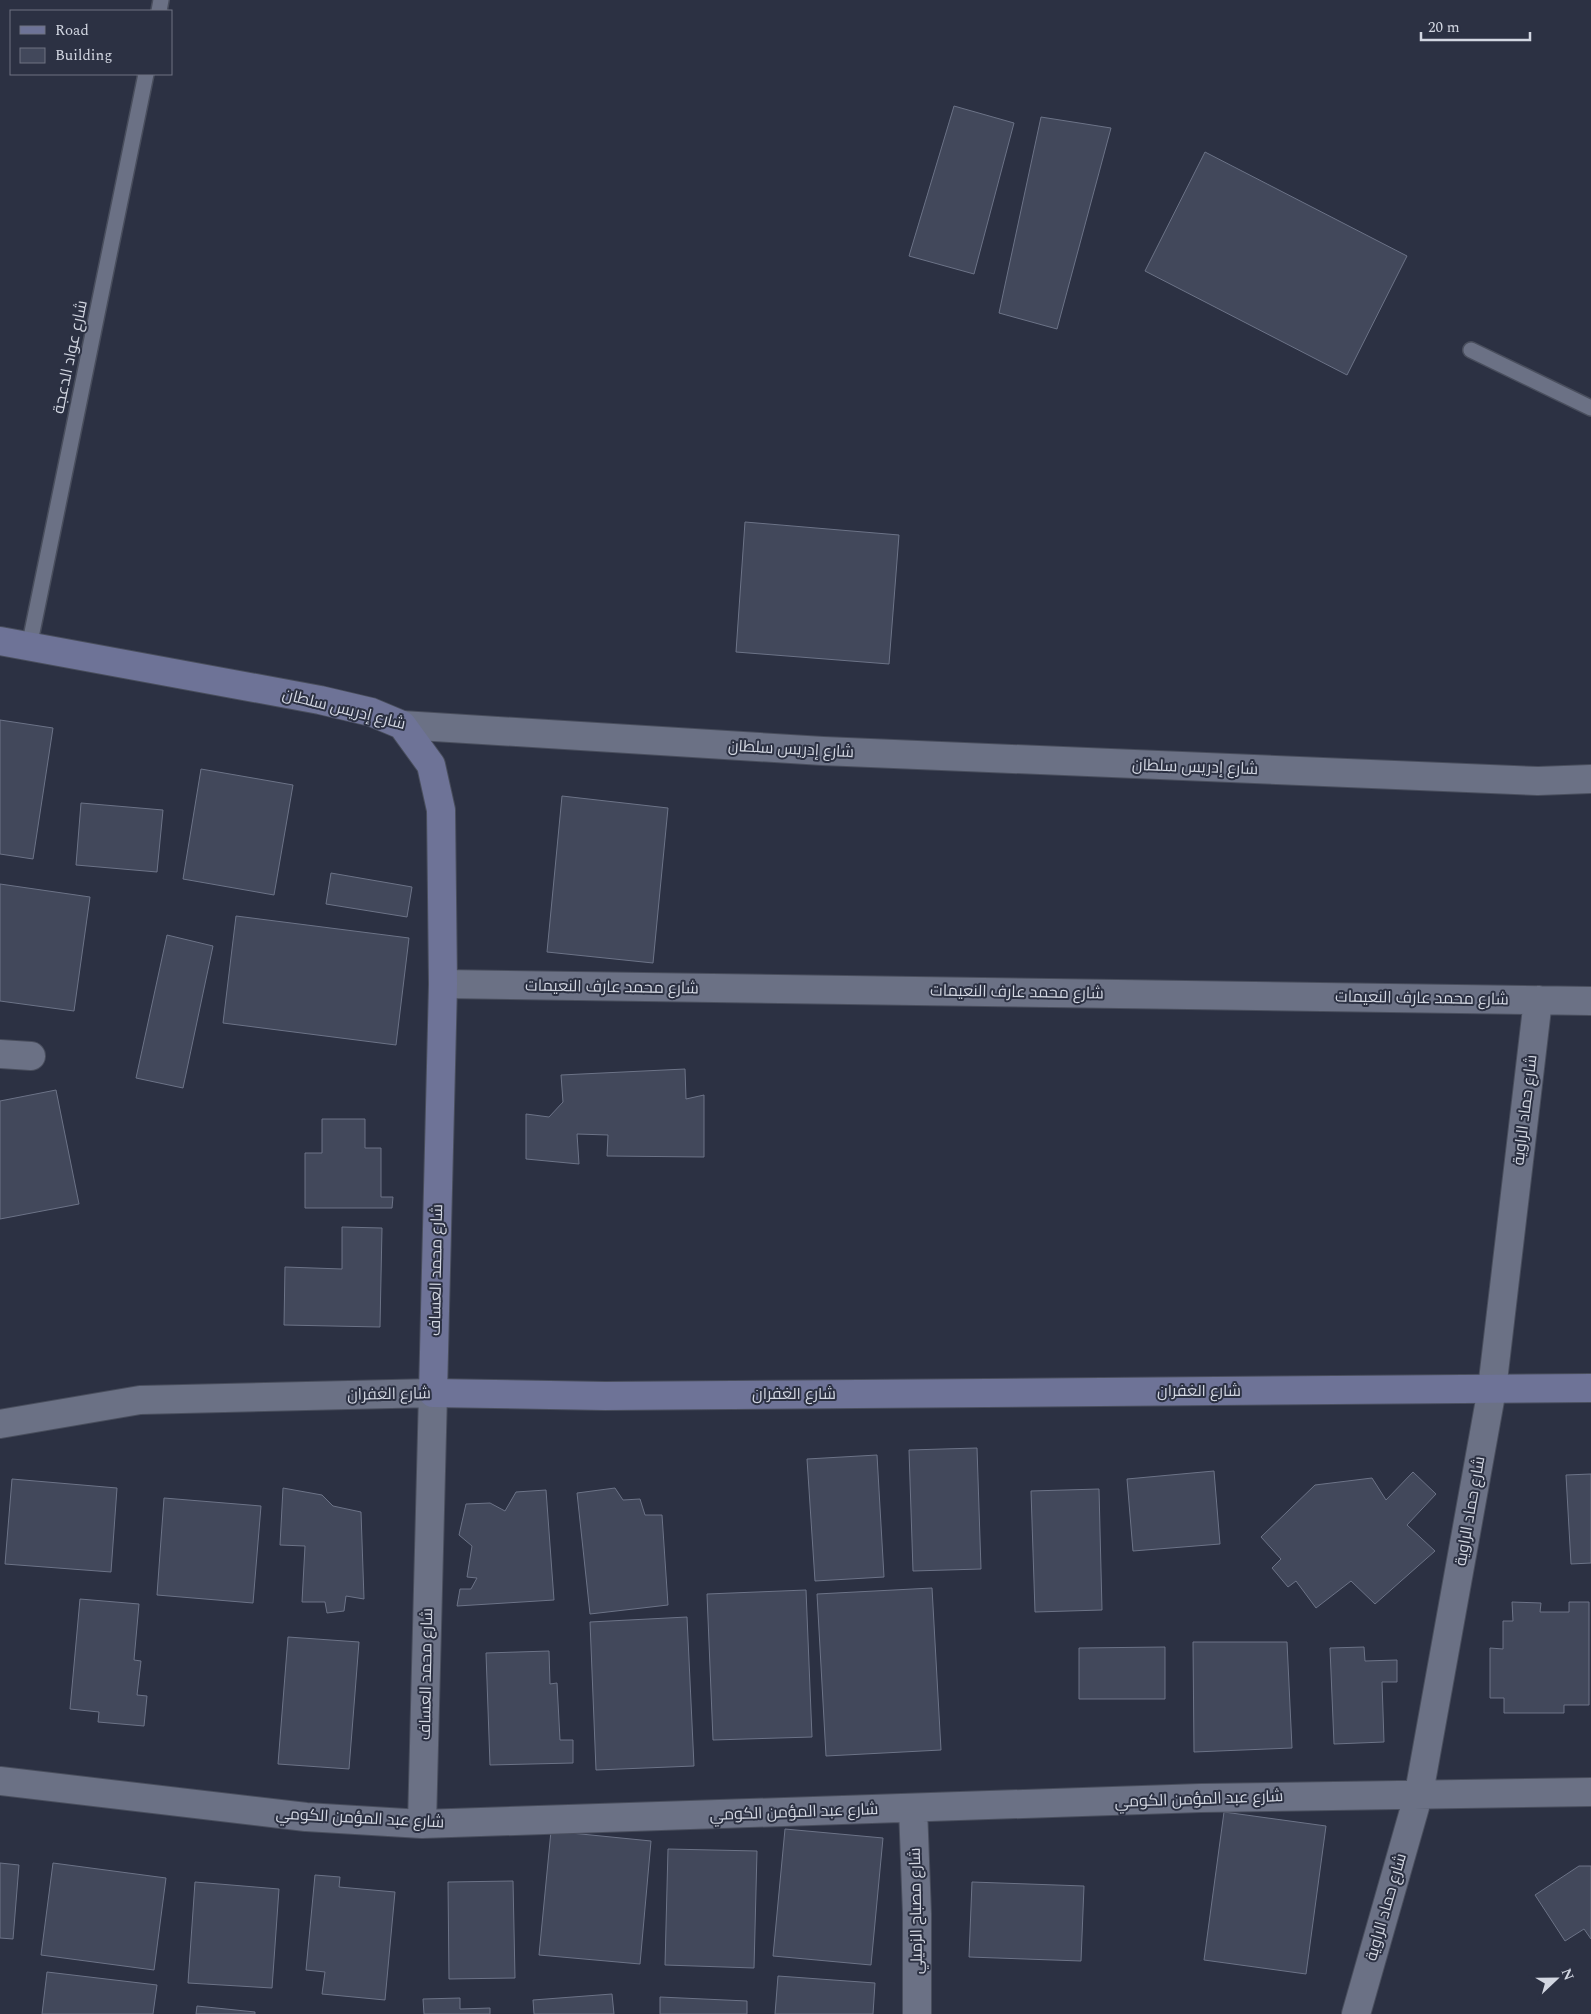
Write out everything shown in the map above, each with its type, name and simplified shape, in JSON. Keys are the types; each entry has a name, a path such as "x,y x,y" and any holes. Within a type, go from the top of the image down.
{"street":[{"name":"شارع إدريس سلطان","path":"0,641 320,700 371,712 402,725 823,751 1538,781 1591,779"},
{"name":"شارع محمد العساف","path":"402,725 431,765 441,810 443,984 422,1824"},
{"name":"شارع محمد عارف النعيمات","path":"443,984 1591,1001"},
{"name":"شارع حماد الراوية","path":"1356,2014 1419,1793 1492,1389 1538,1000"},
{"path":"0,1054 31,1056"},
{"name":"شارع الغفران","path":"0,1424 140,1400 433,1392 615,1396 1591,1388"},
{"name":"شارع عبد المؤمن الكومي","path":"0,1781 306,1817 422,1824 1419,1793 1591,1792"},
{"name":"شارع مصباح الزميلي","path":"913,1808 917,1914 917,2014"}],"lane":[{"name":"شارع عواد الدعجة","path":"29,647 146,75"},
{"path":"1471,350 1591,408"}],"building":[{"path":"954,106 1014,123 974,274 909,256"},
{"path":"1041,117 1111,128 1057,329 999,313"},
{"path":"1205,152 1407,256 1347,375 1145,271"},
{"path":"745,522 899,535 889,664 736,652"},
{"path":"0,720 53,728 33,859 0,854"},
{"path":"201,769 293,785 274,895 183,879"},
{"path":"562,796 668,808 653,963 547,952"},
{"path":"81,803 163,810 157,872 76,865"},
{"path":"331,873 412,887 407,917 326,904"},
{"path":"0,884 90,897 74,1011 0,1001"},
{"path":"236,916 409,938 396,1045 223,1023"},
{"path":"167,935 213,946 183,1088 136,1078"},
{"path":"685,1069 686,1099 704,1095 704,1157 607,1156 608,1135 577,1134 579,1164 526,1159 526,1114 549,1117 563,1102 561,1075"},
{"path":"56,1090 79,1204 0,1219 0,1101"},
{"path":"322,1119 365,1119 365,1148 381,1148 381,1197 393,1197 392,1208 305,1208 305,1153 322,1153"},
{"path":"342,1227 382,1228 380,1327 284,1325 285,1267 342,1269"},
{"path":"977,1448 981,1569 913,1571 909,1450"},
{"path":"877,1455 884,1577 815,1581 807,1459"},
{"path":"1214,1471 1220,1544 1133,1551 1127,1479"},
{"path":"1413,1472 1436,1494 1407,1525 1435,1551 1375,1604 1351,1581 1316,1608 1296,1581 1288,1587 1272,1568 1281,1559 1261,1537 1315,1485 1372,1478 1386,1500"},
{"path":"1591,1474 1591,1563 1571,1564 1566,1475"},
{"path":"12,1479 117,1488 111,1572 5,1564"},
{"path":"283,1488 322,1495 333,1506 361,1512 364,1599 346,1596 344,1611 327,1613 325,1602 302,1602 305,1546 280,1545"},
{"path":"615,1488 623,1500 640,1499 645,1515 662,1515 668,1605 590,1614 577,1493"},
{"path":"1099,1489 1102,1610 1035,1612 1031,1491"},
{"path":"546,1490 554,1600 457,1606 460,1589 471,1589 477,1578 467,1577 472,1546 459,1535 466,1504 490,1503 505,1511 516,1492"},
{"path":"164,1498 261,1506 253,1603 157,1595"},
{"path":"932,1588 941,1750 826,1756 817,1594"},
{"path":"806,1590 812,1737 713,1740 707,1594"},
{"path":"80,1599 139,1604 134,1660 141,1661 137,1695 147,1696 144,1726 98,1722 99,1712 70,1709"},
{"path":"1512,1602 1541,1603 1540,1612 1569,1612 1569,1602 1589,1602 1589,1705 1564,1705 1564,1713 1504,1713 1504,1698 1490,1698 1490,1648 1503,1649 1503,1621 1513,1621"},
{"path":"687,1617 694,1766 596,1770 590,1622"},
{"path":"288,1637 359,1642 349,1769 278,1764"},
{"path":"1193,1642 1287,1642 1292,1748 1194,1752"},
{"path":"1165,1647 1165,1699 1079,1699 1079,1648"},
{"path":"1364,1647 1365,1661 1397,1660 1397,1682 1382,1682 1384,1742 1334,1744 1330,1648"},
{"path":"549,1651 550,1684 557,1683 560,1740 573,1740 573,1763 490,1765 486,1653"},
{"path":"1224,1812 1326,1826 1306,1974 1204,1960"},
{"path":"785,1829 883,1838 871,1965 773,1956"},
{"path":"551,1831 651,1841 640,1964 539,1955"},
{"path":"668,1849 757,1851 754,1968 665,1965"},
{"path":"0,1863 19,1865 13,1939 0,1938"},
{"path":"53,1863 166,1878 154,1970 41,1955"},
{"path":"1579,1866 1591,1866 1591,1939 1584,1929 1565,1941 1535,1895"},
{"path":"315,1875 340,1877 339,1887 395,1892 385,2000 322,1994 325,1972 306,1970"},
{"path":"513,1881 515,1978 449,1979 448,1882"},
{"path":"195,1882 279,1889 272,1988 188,1983"},
{"path":"972,1882 1084,1886 1081,1961 969,1957"},
{"path":"47,1972 157,1985 153,2014 42,2014"},
{"path":"778,1976 875,1983 873,2014 775,2014"},
{"path":"612,1994 614,2014 534,2014 533,2000"},
{"path":"660,1997 747,2001 747,2014 660,2014"},
{"path":"460,1998 460,2009 490,2008 490,2014 424,2014 423,1999"},
{"path":"197,2006 255,2012 255,2014 196,2014"}]}
